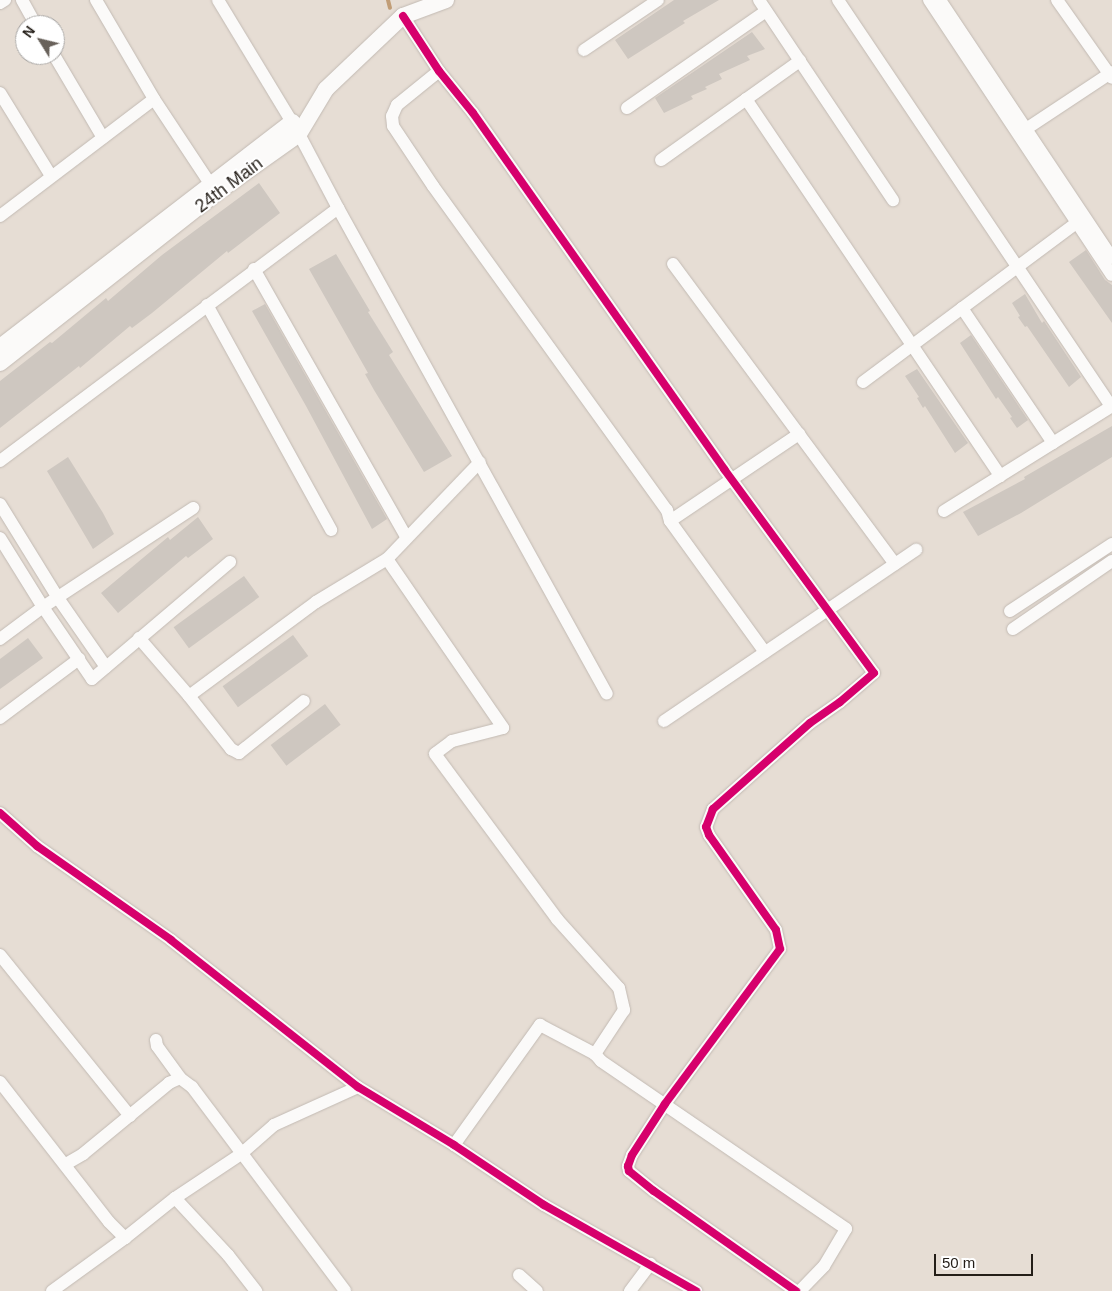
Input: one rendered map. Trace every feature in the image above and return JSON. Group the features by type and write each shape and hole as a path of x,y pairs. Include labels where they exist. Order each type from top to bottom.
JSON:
{"street":[{"path":"0,3 6,0"},
{"path":"22,0 30,15"},
{"path":"2,341 213,188 154,99 96,0"},
{"path":"218,0 296,128 338,208 607,694"},
{"name":"24th Main","path":"0,363 213,188 296,128 326,89 403,16 446,0"},
{"path":"584,50 658,0"},
{"path":"838,0 1111,407 944,511"},
{"path":"929,0 1022,132 1080,219 1112,275"},
{"path":"940,0 1022,132"},
{"path":"1022,132 1111,75 1057,0"},
{"path":"627,108 763,5 893,200"},
{"path":"403,16 439,71 473,113 731,480 874,673 840,702 810,723 713,809 706,827 708,835 776,930 780,949 665,1104 632,1155 628,1166 629,1171 798,1291 824,1266 846,1229 665,1104 601,1061 596,1054 540,1025 454,1145"},
{"path":"661,160 800,61"},
{"path":"60,65 103,138"},
{"path":"439,71 397,105 392,116 393,126 433,186 667,510 670,521 765,652"},
{"path":"0,93 51,176"},
{"path":"0,215 154,99"},
{"path":"746,100 913,344 1000,476"},
{"path":"0,461 338,208"},
{"path":"863,382 1080,219"},
{"path":"1080,219 1112,258"},
{"path":"673,264 895,564"},
{"path":"254,270 406,537"},
{"path":"207,305 331,530"},
{"path":"962,308 1053,443"},
{"path":"670,521 799,434"},
{"path":"189,696 316,602 387,559 406,537 480,462"},
{"path":"0,504 58,598 106,667"},
{"path":"0,639 43,607 193,508"},
{"path":"0,538 43,607 92,679 230,562"},
{"path":"1010,612 1112,544"},
{"path":"664,720 916,550"},
{"path":"387,559 503,728 452,741 434,754 557,919 620,988 624,1010 596,1054"},
{"path":"1013,628 1112,561"},
{"path":"139,638 231,748 239,753 304,701"},
{"path":"0,718 79,659"},
{"path":"0,813 37,846 171,940 358,1087 454,1145 544,1205 696,1291"},
{"path":"0,955 130,1116"},
{"path":"156,1040 157,1046 180,1078 192,1087 240,1154 345,1291"},
{"path":"66,1164 83,1154 169,1083 180,1078"},
{"path":"0,1082 66,1164 109,1222 125,1238"},
{"path":"52,1291 125,1238 175,1198 240,1154 274,1125 358,1087"},
{"path":"175,1198 228,1255 256,1291"},
{"path":"630,1291 650,1264"},
{"path":"518,1275 537,1291"}],"building":[{"path":"674,0 719,0 683,21 685,23 628,59 615,40"},
{"path":"752,32 765,49 747,56 750,60 719,74 722,79 705,87 707,89 691,96 693,99 664,113 655,98"},
{"path":"259,183 280,213 228,253 227,251 152,313 132,328 130,326 80,368 79,366 0,428 0,381 50,342 52,343 106,298 108,301 162,255"},
{"path":"1086,250 1105,280 1112,285 1112,323 1069,262"},
{"path":"336,254 393,352 389,355 452,456 424,472 374,390 365,374 368,373 309,269"},
{"path":"1025,294 1042,323 1044,321 1081,377 1069,387 1027,326 1025,327 1018,317 1020,316 1012,303"},
{"path":"265,304 387,519 372,529 252,311"},
{"path":"971,335 1028,420 1017,428 1010,418 1012,417 998,397 996,399 960,343"},
{"path":"917,369 968,443 955,453 925,406 923,408 917,398 919,397 905,376"},
{"path":"1112,426 1112,457 1021,513 978,536 963,512 1025,479 1024,477"},
{"path":"68,457 114,534 93,549 47,471"},
{"path":"198,517 213,539 188,558 186,556 118,613 101,593 168,537 170,540"},
{"path":"244,576 259,597 189,648 174,627"},
{"path":"293,635 308,656 238,707 223,686"},
{"path":"28,638 43,658 0,689 0,659"},
{"path":"325,704 341,725 286,766 271,745"}],"waterway":[{"path":"388,0 390,8"}],"cycle path":[{"path":"403,16 439,71 473,113 724,469 874,673 840,702 810,723 713,809 706,827 709,835 776,930 780,949 665,1104 632,1155 628,1166 629,1171 654,1191 796,1291"},
{"path":"0,813 37,846 171,940 358,1087 454,1145 544,1205 696,1291"}]}
